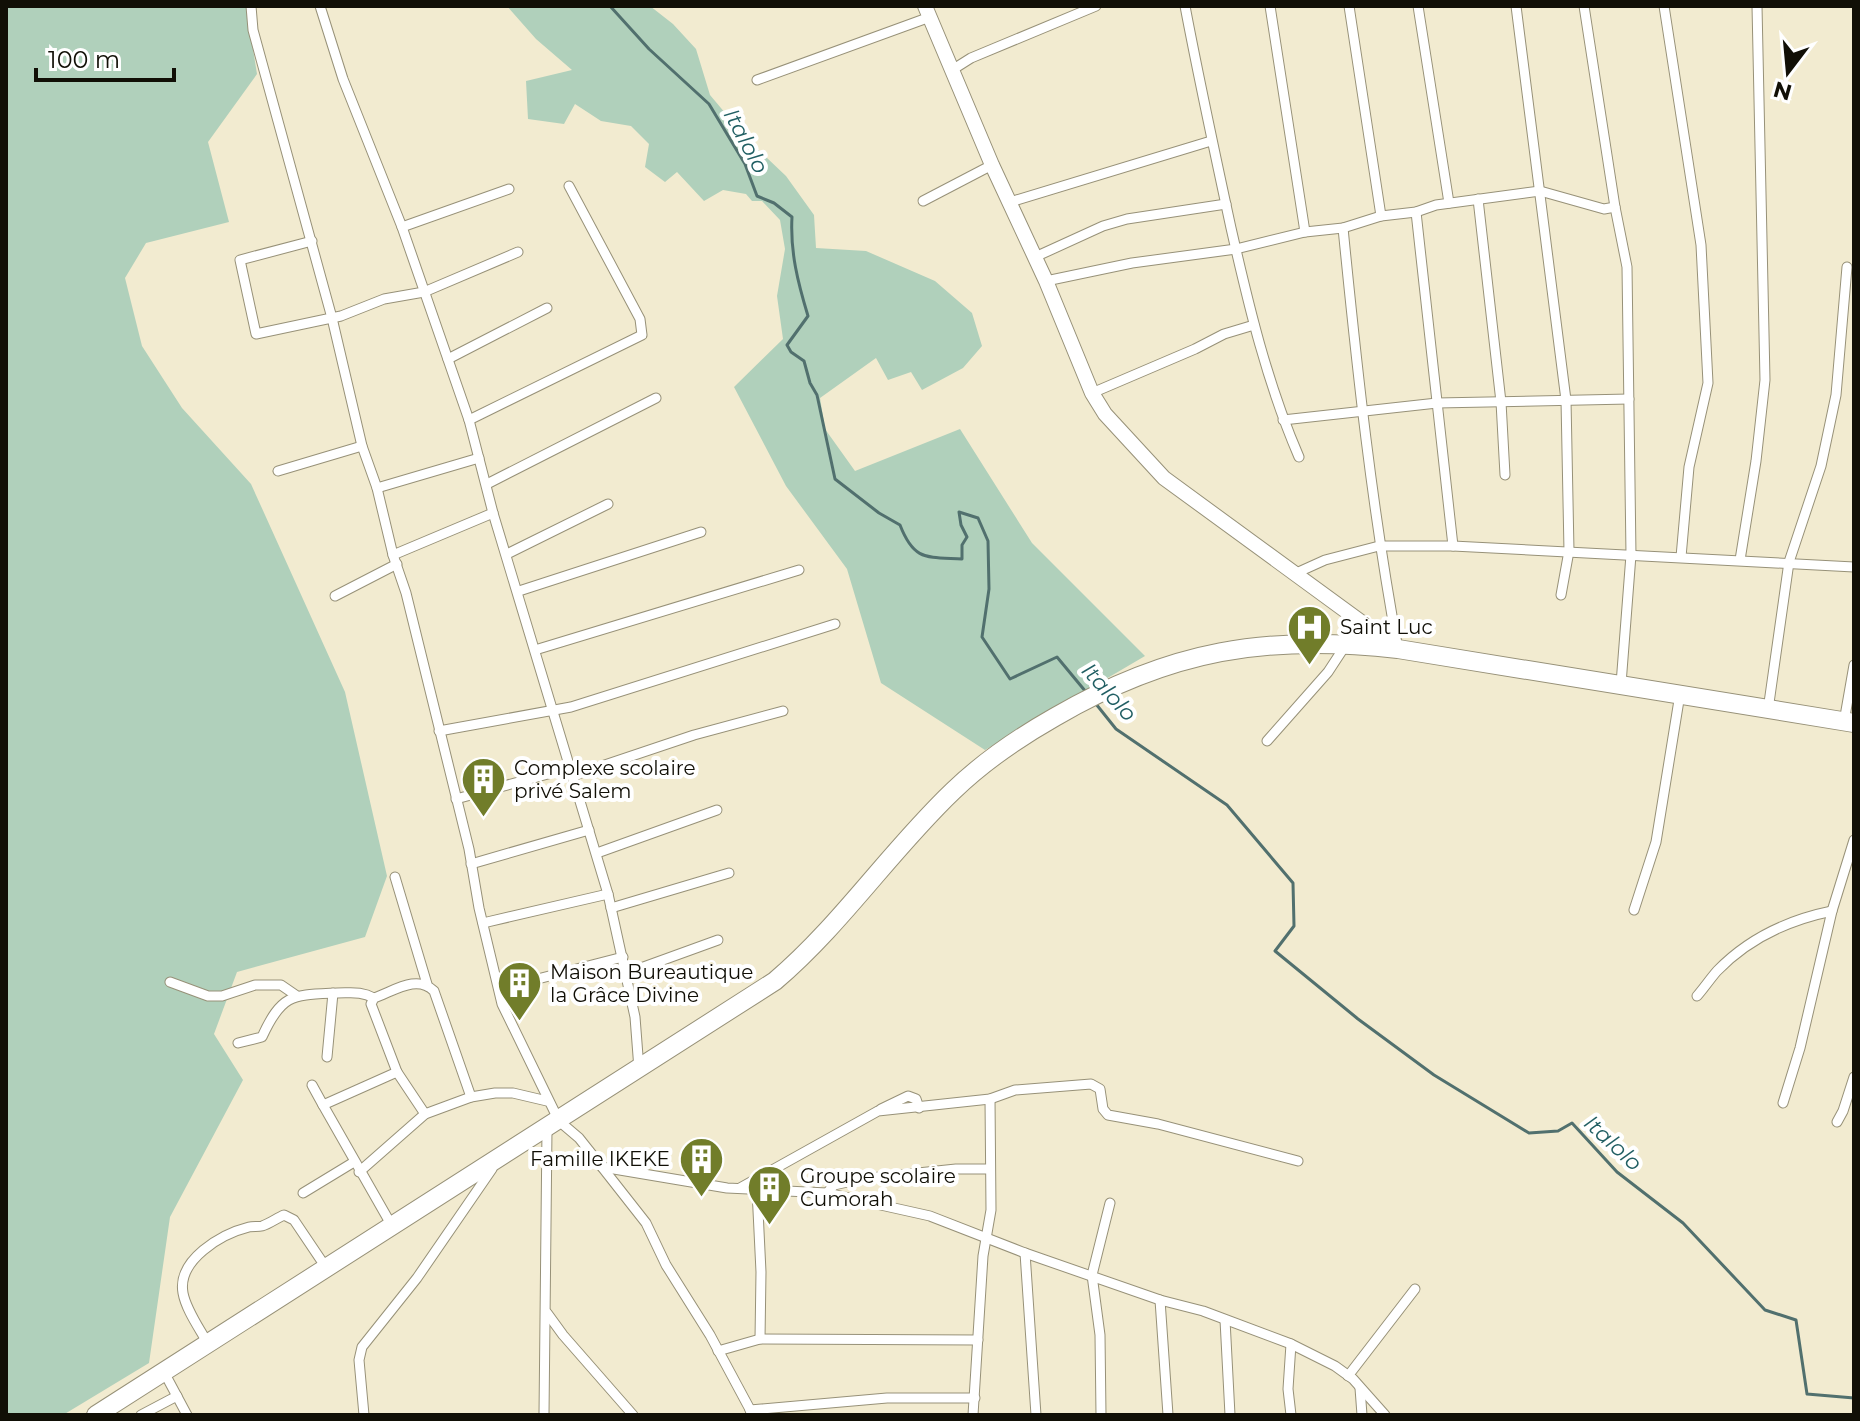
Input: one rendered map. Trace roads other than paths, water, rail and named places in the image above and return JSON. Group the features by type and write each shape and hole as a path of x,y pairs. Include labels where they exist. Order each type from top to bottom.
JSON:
{"highway":[{"path":"96,1415 775,981 820,940 953,791 1007,747 1088,697 1181,660 1268,644 1347,643 1849,722"}],"street":[{"path":"251,6 253,30 312,241 362,446 377,488 439,731 499,989 547,1101 553,1125 544,1415"},
{"path":"320,6 343,79 402,227 469,420 493,513 608,894 635,1017 639,1069"},
{"path":"952,70 971,58 1096,6"},
{"path":"1185,6 1211,141 1254,325 1273,396 1299,457"},
{"path":"1270,6 1305,232"},
{"path":"1349,6 1381,216"},
{"path":"1418,6 1449,203"},
{"path":"1516,6 1566,400 1569,551 1561,595"},
{"path":"1584,6 1627,267 1625,322 1631,555 1621,684"},
{"path":"1664,6 1701,245 1708,383 1689,467 1681,557"},
{"path":"1740,560 1765,380 1757,6"},
{"path":"757,80 927,11 1092,393 1122,436 1164,478 1398,649"},
{"path":"1010,202 1211,141"},
{"path":"923,201 992,165"},
{"path":"469,420 642,335 640,319 569,186"},
{"path":"402,227 509,189"},
{"path":"1046,281 1132,263 1236,249 1305,232 1343,228 1381,216 1478,199 1540,191 1604,209 1615,207"},
{"path":"1478,199 1501,402 1505,475"},
{"path":"1035,257 1103,226 1127,219 1226,204"},
{"path":"1416,212 1453,546"},
{"path":"1343,228 1361,409 1379,546 1398,649"},
{"path":"312,241 240,260 256,334 332,318 384,299 424,292 518,252"},
{"path":"1768,710 1789,562 1821,466 1836,395 1847,267"},
{"path":"448,359 547,308"},
{"path":"1092,393 1224,334 1254,325"},
{"path":"487,484 656,398"},
{"path":"1283,420 1437,403 1629,399"},
{"path":"278,471 362,446"},
{"path":"377,488 479,458"},
{"path":"507,554 608,504"},
{"path":"335,596 395,560 493,513"},
{"path":"519,591 701,532"},
{"path":"1294,574 1325,560 1379,546 1569,551 1854,567"},
{"path":"535,650 799,570"},
{"path":"439,731 553,712 835,624"},
{"path":"1267,741 1328,672 1347,643"},
{"path":"1849,722 1854,665"},
{"path":"1634,910 1656,842 1680,694"},
{"path":"456,799 571,772 783,711"},
{"path":"597,853 717,810"},
{"path":"471,864 589,830"},
{"path":"1783,1103 1800,1048 1832,911 1854,840"},
{"path":"611,908 729,873"},
{"path":"395,877 427,984"},
{"path":"483,923 608,894"},
{"path":"1697,996 1715,973 1740,950 1768,932 1806,916 1832,911"},
{"path":"627,973 718,940"},
{"path":"499,989 623,957"},
{"path":"238,1043 262,1037 273,1013 290,998 306,993 363,992 374,998 418,981 434,991 471,1097"},
{"path":"170,982 208,996 222,996 255,985 281,985 297,996"},
{"path":"327,1057 333,993"},
{"path":"374,998 372,1010 397,1072 425,1114"},
{"path":"323,1105 397,1072"},
{"path":"1837,1122 1854,1077"},
{"path":"312,1085 392,1226"},
{"path":"740,1188 878,1111 990,1099 1015,1090 1096,1085 1108,1115 1158,1124 1298,1161"},
{"path":"303,1193 357,1167 425,1114 471,1097 513,1093 547,1101"},
{"path":"973,1415 986,1239 991,1210 990,1099"},
{"path":"553,1125 579,1138 646,1223 666,1265 751,1412 887,1398 975,1398"},
{"path":"364,1415 359,1360 362,1347 417,1278 498,1160"},
{"path":"602,1167 696,1184 827,1193 930,1216 1025,1253 1291,1344 1348,1376 1385,1415"},
{"path":"827,1193 834,1185 861,1179 956,1169 989,1169"},
{"path":"757,1190 760,1339"},
{"path":"1101,1415 1100,1335 1092,1275 1110,1203"},
{"path":"208,1344 184,1298 182,1283 185,1270 206,1248 226,1236 264,1226 284,1215 294,1220 327,1269"},
{"path":"1025,1253 1036,1415"},
{"path":"1348,1376 1415,1289"},
{"path":"1160,1300 1168,1415"},
{"path":"547,1313 633,1415"},
{"path":"1225,1320 1230,1415"},
{"path":"718,1351 760,1339 978,1340"},
{"path":"1291,1344 1288,1389 1291,1415"},
{"path":"164,1372 187,1415"},
{"path":"1360,1388 1362,1415"},
{"path":"141,1415 177,1396"}],"waterway":[{"name":"Italolo","path":"610,6 649,49 709,104 745,164 757,196 774,203 792,217 792,243 808,316 787,345 804,361 817,395 835,479 900,525 916,551 930,557 962,559 962,545 967,537 959,512 978,518 988,541 989,589 982,637 1010,679 1057,657 1086,692"},
{"name":"Italolo","path":"1096,704 1116,729 1227,805 1293,883 1294,926 1275,951 1358,1019 1434,1075 1529,1133 1558,1131 1572,1123 1617,1172 1683,1223 1765,1310 1796,1320 1807,1394 1854,1398"}],"place":[{"name":"Saint Luc","path":"1309,666"},
{"name":"Complexe scolaire privé Salem","path":"483,819"},
{"name":"Maison Bureautique la Grâce Divine","path":"519,1023"},
{"name":"Famille IKEKE","path":"701,1198"},
{"name":"Groupe scolaire Cumorah","path":"769,1227"}]}
